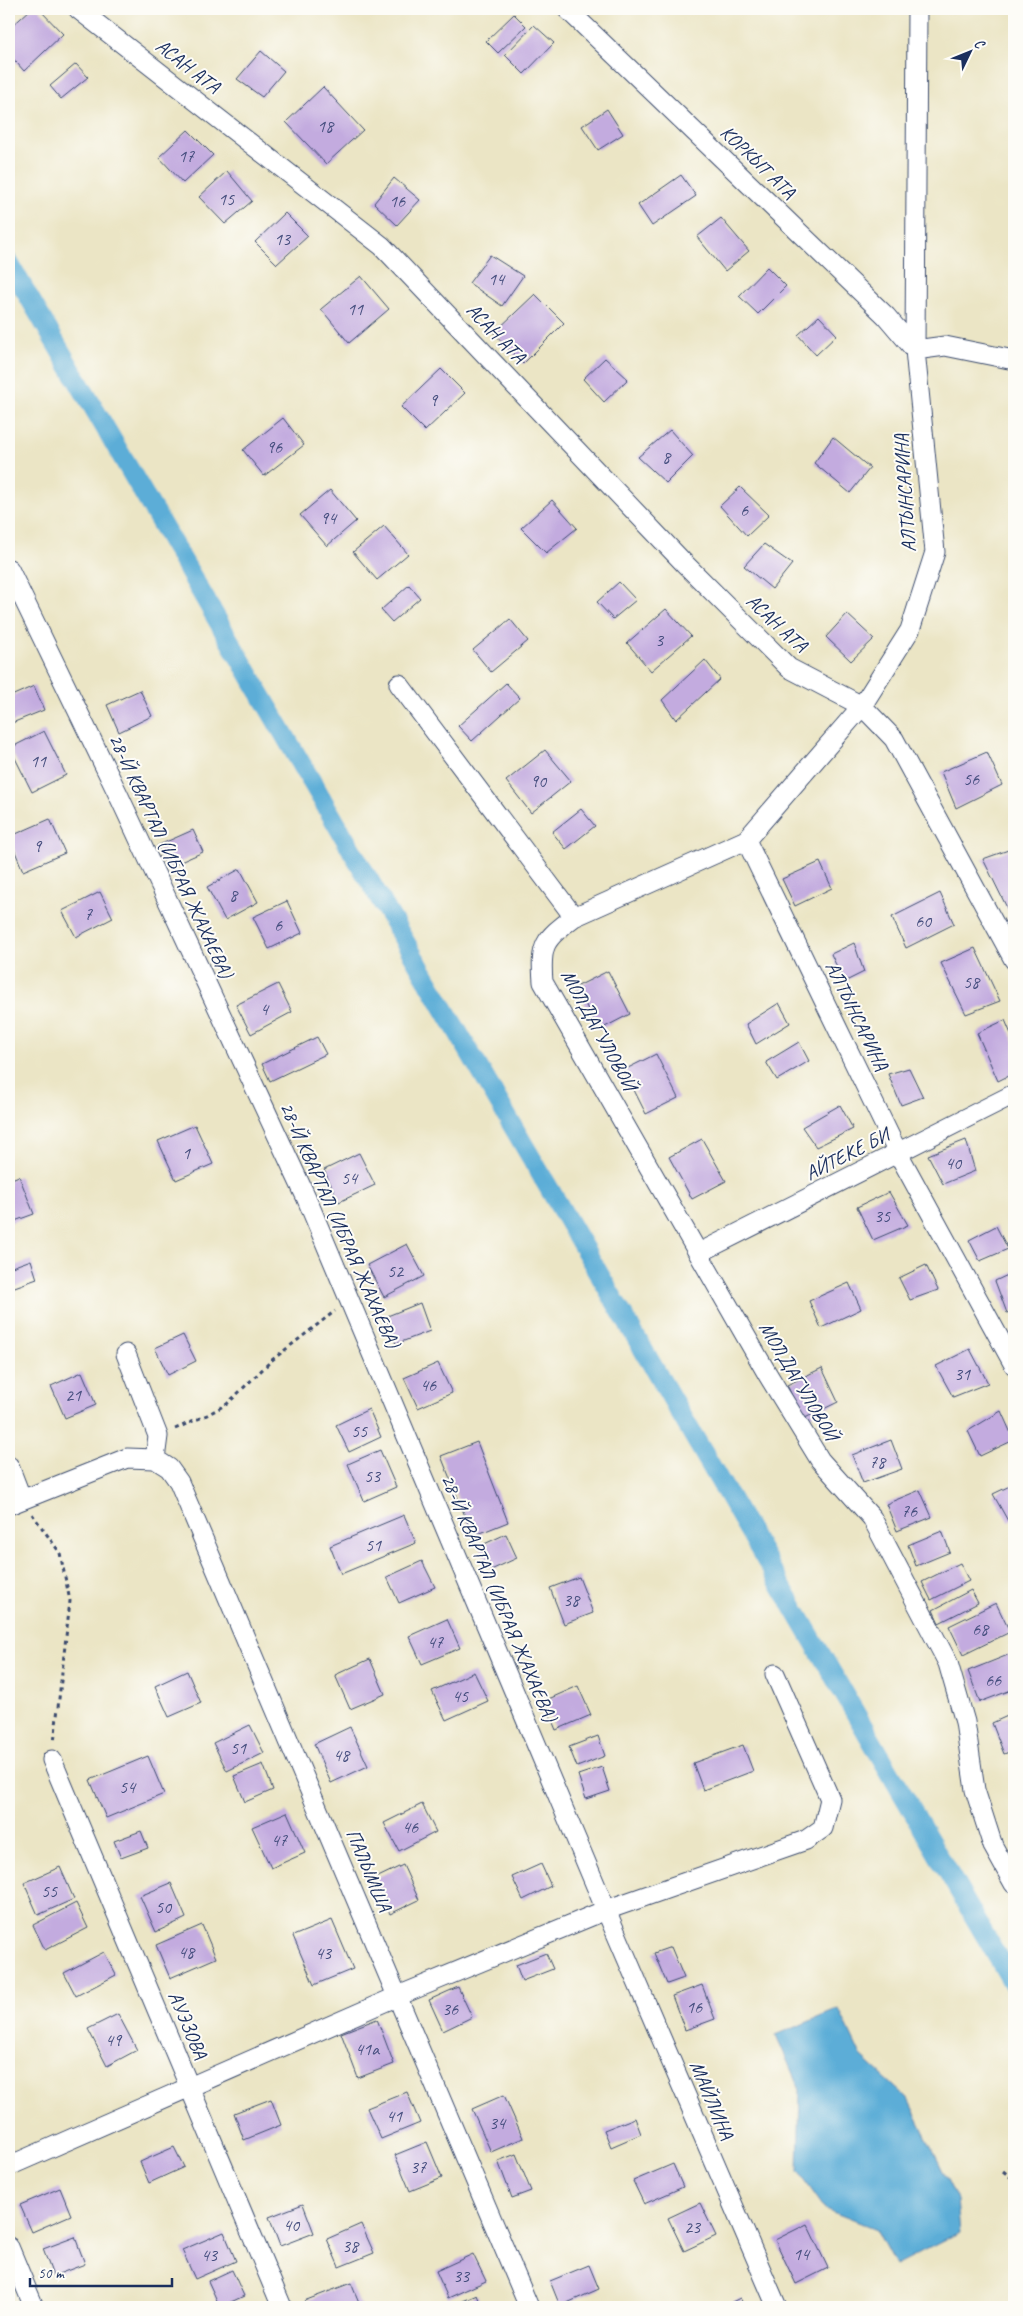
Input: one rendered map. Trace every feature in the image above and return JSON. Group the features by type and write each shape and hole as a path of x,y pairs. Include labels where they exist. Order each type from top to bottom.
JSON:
{"street":[{"name":"АСАН АТА","path":"78,9 382,246 684,563 789,668 862,706"},
{"name":"КОРКЫТ АТА","path":"567,9 886,316 916,350"},
{"name":"АЛТЫНСАРИНА","path":"917,9 916,350 935,552 910,630 862,706 746,840 898,1153 1014,1365"},
{"path":"916,350 945,346 1014,360"},
{"name":"28-Й КВАРТАЛ (ИБРАЯ ЖАХАЕВА)","path":"9,569 118,794 306,1197 606,1910"},
{"path":"399,684 574,916"},
{"path":"862,706 894,739 1014,960"},
{"name":"МОЛДАГУЛОВОЙ","path":"746,840 574,916 552,934 541,955 543,982 768,1375 820,1460 872,1518 948,1663 965,1722 975,1790 993,1846 1014,1884"},
{"name":"АЙТЕКЕ БИ","path":"699,1254 1014,1094"},
{"path":"9,1466 15,1502 127,1458 155,1459 158,1436 126,1354"},
{"name":"ПАЛЫМША","path":"155,1459 169,1468 180,1482 529,2307"},
{"path":"9,2166 398,1996 606,1910 806,1840 823,1828 830,1799 775,1674"},
{"name":"АУЭЗОВА","path":"52,1760 282,2307"},
{"name":"МАЙЛИНА","path":"606,1910 777,2307"},
{"path":"9,2247 34,2307"}],"path":[{"path":"158,1436 207,1415 227,1404 272,1360 349,1300"},
{"path":"15,1502 60,1553 70,1602 52,1760"},
{"path":"1003,2171 1014,2180"}],"water":[{"path":"839,2009 861,2056 908,2099 957,2200 960,2232 895,2265 876,2229 825,2209 798,2171 800,2090 776,2035"}],"building":[{"path":"31,9 39,9 63,34 24,71 9,54 9,29"},
{"path":"514,14 526,26 498,53 486,41"},
{"path":"534,25 554,43 524,74 505,55"},
{"path":"261,51 284,71 262,97 237,79"},
{"path":"76,64 88,77 61,99 50,86"},
{"path":"323,87 363,130 326,164 286,122"},
{"path":"607,109 623,134 598,150 582,126"},
{"path":"188,130 213,155 183,183 159,157"},
{"path":"227,171 252,201 225,224 199,197"},
{"path":"681,175 696,196 652,226 638,205"},
{"path":"394,178 420,200 397,225 374,203"},
{"path":"285,213 308,236 277,264 255,242"},
{"path":"721,218 749,251 725,271 697,237"},
{"path":"490,255 523,276 502,306 469,283"},
{"path":"767,267 786,286 758,314 739,296"},
{"path":"361,276 389,309 349,343 321,309"},
{"path":"535,294 564,323 523,364 494,333"},
{"path":"819,316 837,335 816,355 798,335"},
{"path":"605,358 628,379 604,402 583,379"},
{"path":"441,369 465,393 425,431 401,407"},
{"path":"283,418 304,445 264,476 243,450"},
{"path":"670,430 693,456 666,483 638,457"},
{"path":"833,437 870,468 850,493 814,463"},
{"path":"740,487 769,515 747,536 720,506"},
{"path":"330,490 356,521 327,546 300,515"},
{"path":"552,500 577,528 546,553 521,528"},
{"path":"384,526 408,554 377,580 353,552"},
{"path":"764,544 792,564 772,589 744,566"},
{"path":"619,582 636,600 613,619 597,602"},
{"path":"409,585 420,598 392,622 381,610"},
{"path":"666,609 691,636 651,671 627,643"},
{"path":"847,614 874,639 851,661 826,637"},
{"path":"510,619 528,641 491,672 473,650"},
{"path":"705,660 720,679 676,720 662,700"},
{"path":"506,683 520,698 472,741 458,726"},
{"path":"34,686 44,710 12,723 9,716 9,697"},
{"path":"140,690 152,716 119,732 107,705"},
{"path":"44,731 66,775 32,792 10,748"},
{"path":"545,750 571,781 531,813 506,781"},
{"path":"987,752 1002,785 956,808 941,772"},
{"path":"581,809 595,826 566,849 552,832"},
{"path":"50,819 65,853 23,871 9,837"},
{"path":"193,830 203,852 167,868 157,846"},
{"path":"1014,848 1014,922 983,859"},
{"path":"820,862 832,888 795,906 782,879"},
{"path":"240,869 258,902 225,920 207,887"},
{"path":"100,892 113,918 76,937 62,911"},
{"path":"940,893 954,924 906,948 892,917"},
{"path":"287,901 302,933 269,949 253,917"},
{"path":"854,943 864,972 844,982 831,954"},
{"path":"975,948 1000,1001 966,1014 941,963"},
{"path":"608,971 630,1014 599,1030 576,987"},
{"path":"278,984 292,1012 251,1034 236,1005"},
{"path":"779,1003 790,1023 756,1044 746,1024"},
{"path":"1005,1020 1014,1041 1014,1073 998,1081 977,1033"},
{"path":"317,1037 326,1054 270,1081 262,1064"},
{"path":"799,1042 809,1061 777,1080 766,1062"},
{"path":"656,1054 678,1098 646,1114 624,1070"},
{"path":"909,1068 923,1097 901,1105 888,1074"},
{"path":"840,1105 853,1129 816,1147 802,1127"},
{"path":"195,1125 213,1164 176,1180 158,1141"},
{"path":"702,1139 726,1181 692,1199 669,1157"},
{"path":"966,1140 975,1171 943,1184 928,1155"},
{"path":"359,1153 375,1185 339,1202 324,1170"},
{"path":"19,1176 34,1214 9,1223 9,1180"},
{"path":"889,1192 908,1225 873,1240 857,1207"},
{"path":"996,1226 1008,1249 980,1261 969,1240"},
{"path":"407,1244 424,1276 384,1297 367,1265"},
{"path":"31,1260 37,1279 9,1289 9,1268"},
{"path":"926,1265 938,1290 910,1300 899,1278"},
{"path":"1014,1272 1014,1310 1007,1313 995,1281"},
{"path":"849,1283 861,1309 821,1328 809,1301"},
{"path":"420,1303 430,1331 396,1344 385,1317"},
{"path":"183,1335 196,1361 168,1375 155,1348"},
{"path":"970,1349 988,1383 953,1397 936,1366"},
{"path":"438,1363 452,1393 418,1408 404,1378"},
{"path":"822,1368 838,1402 803,1419 787,1385"},
{"path":"82,1372 96,1405 65,1418 51,1386"},
{"path":"369,1409 381,1437 349,1452 336,1425"},
{"path":"1001,1411 1014,1440 980,1456 968,1431"},
{"path":"891,1440 902,1469 863,1483 852,1455"},
{"path":"477,1442 508,1522 473,1536 441,1456"},
{"path":"380,1450 396,1487 364,1501 348,1464"},
{"path":"1014,1484 1014,1518 1008,1521 993,1494"},
{"path":"920,1490 932,1517 897,1531 886,1504"},
{"path":"404,1515 416,1543 341,1574 330,1546"},
{"path":"942,1531 950,1552 916,1566 908,1545"},
{"path":"506,1534 517,1558 491,1570 480,1546"},
{"path":"422,1561 435,1587 399,1603 387,1577"},
{"path":"960,1563 969,1581 931,1600 922,1582"},
{"path":"579,1577 593,1613 564,1624 550,1588"},
{"path":"971,1590 978,1603 939,1623 933,1610"},
{"path":"996,1603 1010,1632 963,1655 949,1626"},
{"path":"447,1619 460,1648 422,1664 409,1636"},
{"path":"1013,1653 1014,1689 980,1702 968,1671"},
{"path":"370,1659 385,1694 350,1709 335,1675"},
{"path":"187,1671 201,1703 169,1717 155,1686"},
{"path":"474,1672 488,1701 446,1720 432,1691"},
{"path":"578,1686 591,1715 556,1730 544,1701"},
{"path":"1014,1713 1014,1750 1004,1754 992,1723"},
{"path":"250,1725 264,1753 227,1771 213,1743"},
{"path":"350,1727 368,1766 331,1783 314,1744"},
{"path":"598,1736 605,1756 577,1767 569,1747"},
{"path":"743,1745 753,1771 703,1790 693,1763"},
{"path":"148,1756 164,1794 106,1818 90,1780"},
{"path":"263,1764 273,1790 245,1802 234,1776"},
{"path":"602,1767 610,1791 586,1799 578,1775"},
{"path":"422,1804 436,1832 399,1851 384,1823"},
{"path":"287,1812 305,1853 271,1868 252,1827"},
{"path":"141,1831 148,1848 121,1858 114,1841"},
{"path":"541,1864 551,1886 523,1900 512,1877"},
{"path":"403,1865 419,1900 390,1914 374,1879"},
{"path":"60,1867 74,1899 38,1915 24,1883"},
{"path":"171,1883 186,1918 156,1932 140,1896"},
{"path":"76,1903 88,1928 45,1950 33,1925"},
{"path":"332,1920 353,1969 314,1985 293,1936"},
{"path":"202,1925 216,1958 170,1978 156,1945"},
{"path":"671,1947 684,1978 667,1984 654,1953"},
{"path":"104,1952 116,1975 76,1996 64,1973"},
{"path":"546,1953 553,1969 522,1981 516,1965"},
{"path":"702,1985 715,2019 685,2030 672,1996"},
{"path":"458,1987 472,2017 443,2031 429,2000"},
{"path":"118,2014 137,2050 107,2066 88,2029"},
{"path":"377,2019 394,2064 358,2078 341,2033"},
{"path":"407,2092 420,2123 381,2139 367,2108"},
{"path":"504,2095 523,2138 491,2152 472,2109"},
{"path":"271,2099 281,2125 244,2140 234,2113"},
{"path":"635,2118 641,2134 611,2147 604,2130"},
{"path":"427,2142 442,2178 410,2191 395,2155"},
{"path":"174,2147 184,2167 149,2183 140,2162"},
{"path":"516,2154 531,2191 512,2198 498,2161"},
{"path":"673,2164 683,2187 644,2204 633,2181"},
{"path":"60,2188 71,2215 32,2232 20,2205"},
{"path":"700,2203 716,2236 684,2251 668,2218"},
{"path":"303,2204 314,2233 280,2246 269,2217"},
{"path":"361,2224 374,2253 339,2267 327,2239"},
{"path":"807,2224 828,2268 796,2284 775,2240"},
{"path":"224,2232 236,2261 195,2279 182,2250"},
{"path":"75,2237 85,2264 53,2276 43,2249"},
{"path":"473,2254 486,2281 448,2298 436,2271"},
{"path":"589,2265 599,2289 560,2306 550,2281"},
{"path":"232,2270 244,2296 220,2307 208,2281"},
{"path":"351,2283 361,2307 306,2307 304,2301"},
{"path":"477,2295 482,2307 449,2307"},
{"path":"740,2298 745,2307 722,2307"}],"waterway":[{"path":"9,263 1014,1985"}]}
